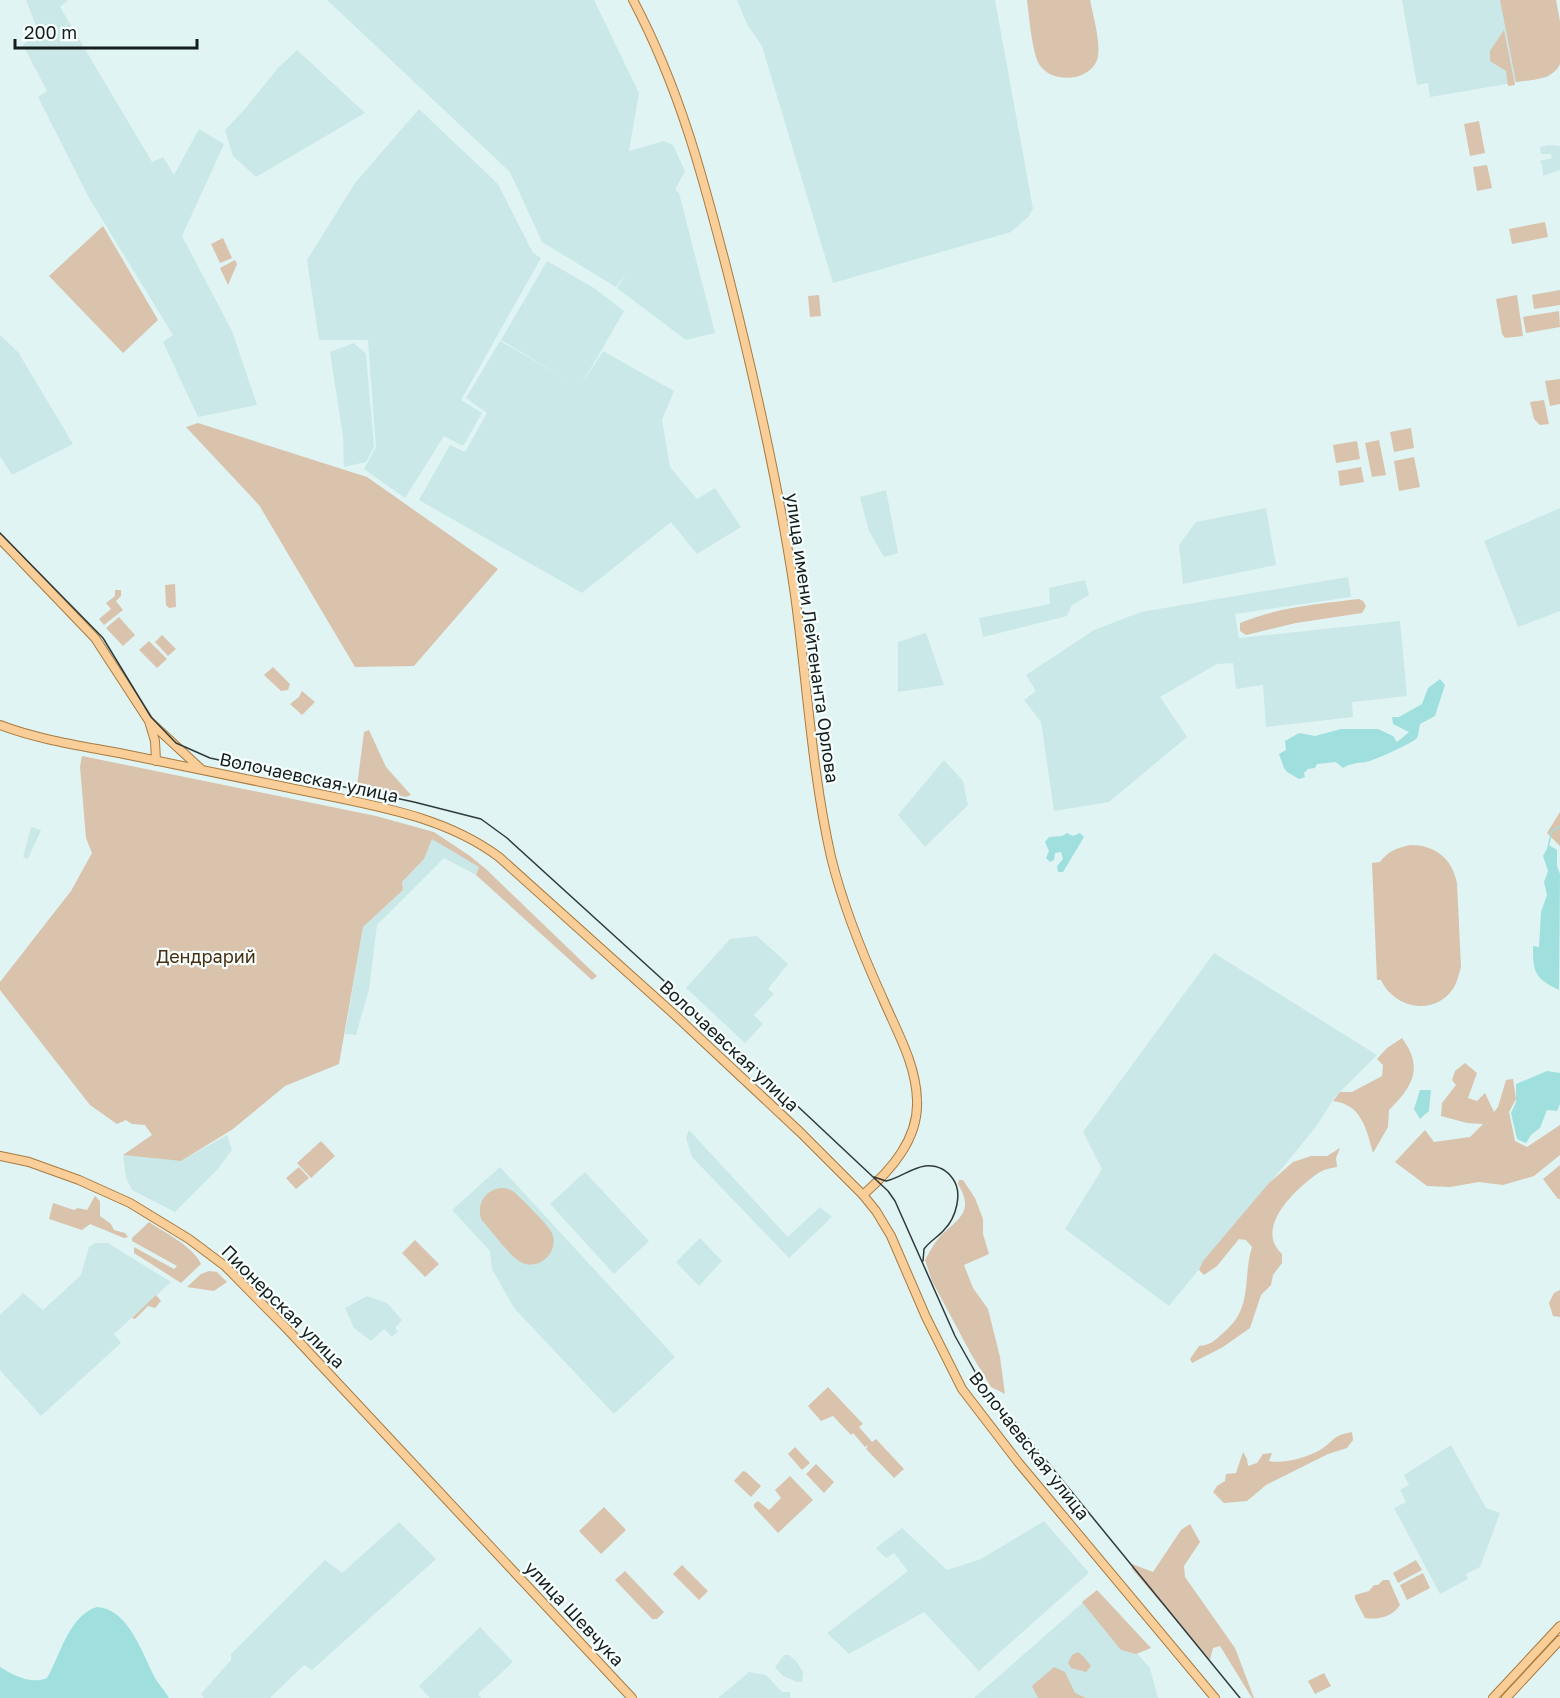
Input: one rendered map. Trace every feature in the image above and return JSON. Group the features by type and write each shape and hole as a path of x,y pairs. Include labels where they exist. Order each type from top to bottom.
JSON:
{"main road":[{"name":"улица имени Лейтенанта Орлова","path":"633,0 664,62 688,127 749,358 785,536 817,788 838,885 865,959 915,1077 917,1111 909,1139 891,1166 863,1195"},
{"path":"0,539 95,638 149,721 201,769"},
{"path":"149,721 155,741 156,761"},
{"name":"Волочаевская улица","path":"0,724 25,733 201,769 446,825 482,844 499,857 676,1016 800,1132 863,1195 891,1236 962,1389 1018,1462 1215,1698"},
{"name":"Пионерская улица","path":"0,1156 29,1162 107,1192 159,1220 220,1262 289,1331 495,1551"},
{"name":"улица Шевчука","path":"495,1551 632,1698"},
{"path":"1493,1698 1560,1626"},
{"path":"1506,1698 1560,1640"}],"shaded area":[{"path":"26,0 68,0 60,7 152,162 163,157 174,175 199,129 224,144 182,236 232,331 257,405 198,417 163,342 173,335 89,198 38,97 47,91 23,45 38,31"},
{"path":"327,0 594,0 639,93 629,151 664,141 673,145 685,171 675,190 679,193 715,333 686,340 617,288 627,271 616,287 542,242 510,172"},
{"path":"737,0 995,0 1033,209 1028,217 1011,232 833,283 762,46 747,24"},
{"path":"1402,0 1556,0 1560,21 1558,68 1548,77 1430,97 1428,83 1417,85"},
{"path":"297,50 365,113 256,177 233,156 225,130 278,68"},
{"path":"419,109 498,184 533,253 541,258 461,400 482,413 463,446 444,436 405,498 364,469 376,447 368,340 319,340 307,260 355,183"},
{"path":"1560,146 1560,170 1543,176 1540,161 1552,158 1551,154 1541,154 1540,147"},
{"path":"547,261 594,288 624,311 580,387 603,351 674,391 662,420 670,467 697,499 715,488 741,527 697,554 671,522 582,593 419,500 450,445 465,452 487,413 466,398 500,341 568,380 501,340"},
{"path":"0,335 18,352 73,444 12,475 0,456"},
{"path":"354,343 366,354 374,447 366,462 344,467 343,437 330,352"},
{"path":"886,490 898,553 884,557 869,531 860,497"},
{"path":"1266,508 1276,565 1183,584 1179,545 1196,522"},
{"path":"1560,508 1560,611 1518,627 1484,541"},
{"path":"1348,577 1351,597 1235,614 1239,638 1400,621 1407,696 1352,702 1353,717 1266,727 1263,685 1236,689 1233,663 1217,664 1160,697 1187,737 1109,802 1054,811 1041,722 1024,700 1036,691 1026,675 1094,630 1141,612"},
{"path":"1085,580 1089,595 1072,605 1067,616 983,637 979,618 1050,604 1049,588"},
{"path":"926,633 944,685 898,692 898,642"},
{"path":"944,760 963,781 968,805 925,847 898,815"},
{"path":"31,827 41,830 28,859 23,857"},
{"path":"432,838 480,867 476,875 444,858 377,925 369,989 356,1035 345,1034 363,927 403,890 402,882 424,859"},
{"path":"757,936 788,964 768,989 774,994 754,1015 763,1024 745,1043 686,988 730,939"},
{"path":"1214,953 1377,1055 1335,1097 1315,1128 1169,1306 1065,1229 1102,1169 1083,1132"},
{"path":"689,1130 788,1237 820,1207 832,1217 789,1258 692,1157 686,1138"},
{"path":"227,1135 232,1150 217,1170 175,1212 132,1190 126,1178 123,1155 181,1161"},
{"path":"500,1167 675,1357 614,1414 514,1308 492,1269 490,1251 452,1210"},
{"path":"585,1172 649,1241 614,1274 550,1204"},
{"path":"700,1238 722,1261 699,1286 676,1262"},
{"path":"95,1243 108,1243 171,1282 114,1334 121,1343 41,1416 0,1370 0,1315 23,1293 43,1310 81,1275 89,1247"},
{"path":"367,1296 387,1303 402,1320 395,1328 398,1331 392,1337 384,1329 371,1341 354,1328 345,1308"},
{"path":"1451,1445 1486,1508 1500,1513 1480,1567 1466,1574 1468,1579 1440,1594 1394,1508 1406,1502 1400,1490 1409,1485 1404,1475"},
{"path":"1044,1521 1089,1573 979,1671 924,1612 849,1654 827,1633 908,1571 894,1553 886,1558 876,1548 902,1528 947,1570 981,1559"},
{"path":"399,1522 436,1559 312,1670 304,1665 270,1698 204,1698 201,1694 231,1660 231,1654 325,1560 342,1573"},
{"path":"1088,1598 1150,1668 1158,1698 974,1698"},
{"path":"480,1627 513,1662 478,1694 481,1698 430,1698 419,1686"},
{"path":"784,1655 789,1655 797,1662 803,1672 802,1682 783,1676 775,1667"},
{"path":"749,1672 766,1675 782,1692 790,1692 790,1698 718,1698"}],"green space":[{"path":"1027,0 1090,0 1098,47 1097,60 1093,67 1086,73 1070,78 1052,75 1039,64 1034,51"},
{"path":"1500,0 1556,0 1560,22 1560,64 1552,73 1541,78 1516,82"},
{"path":"1504,30 1515,85 1508,86 1506,71 1490,61 1490,51"},
{"path":"1479,121 1485,153 1470,156 1464,124"},
{"path":"1487,165 1492,188 1477,191 1473,167"},
{"path":"1545,222 1548,237 1512,244 1509,229"},
{"path":"103,226 158,320 123,353 49,276"},
{"path":"223,238 232,258 220,263 211,244"},
{"path":"235,260 237,264 228,285 220,268"},
{"path":"1560,290 1560,305 1534,309 1532,295"},
{"path":"819,295 821,316 810,317 808,296"},
{"path":"1517,295 1523,336 1505,338 1502,334 1496,299"},
{"path":"1559,311 1560,327 1526,333 1523,317"},
{"path":"1560,379 1560,404 1550,406 1545,381"},
{"path":"1544,400 1549,424 1540,425 1534,419 1530,402"},
{"path":"198,423 367,477 498,569 414,666 355,667 259,505 186,427"},
{"path":"1411,428 1414,448 1394,452 1390,432"},
{"path":"1379,440 1386,475 1372,477 1365,443"},
{"path":"1357,441 1360,459 1336,463 1333,445"},
{"path":"1414,457 1420,487 1399,491 1394,461"},
{"path":"1361,467 1364,482 1340,486 1338,471"},
{"path":"175,584 176,607 169,608 166,605 165,585"},
{"path":"115,590 121,590 121,596 116,601 123,610 104,625 99,619 111,609 106,603 115,596"},
{"path":"1359,599 1366,606 1362,613 1296,623 1246,635 1240,631 1240,623 1269,613"},
{"path":"119,617 135,635 123,646 106,628"},
{"path":"162,635 176,649 168,656 155,642"},
{"path":"149,641 167,659 157,668 139,650"},
{"path":"273,667 290,684 288,690 281,691 264,675"},
{"path":"302,691 315,702 302,715 290,704 299,697"},
{"path":"369,730 386,767 411,795 406,797 357,786 364,732"},
{"name":"Дендрарий","path":"82,756 376,816 434,832 487,870 597,976 592,980 476,875 479,867 432,839 424,859 402,882 403,890 363,927 339,1064 285,1086 233,1129 181,1161 123,1155 152,1135 145,1125 132,1124 126,1120 117,1124 90,1105 0,990 0,982 71,891 92,853 86,838 80,767"},
{"path":"1560,812 1560,846 1547,833"},
{"path":"1410,845 1435,850 1447,860 1457,883 1461,967 1453,989 1445,998 1425,1006 1404,1003 1387,990 1381,980 1377,980 1372,863 1380,862 1393,850"},
{"path":"1402,1038 1413,1059 1413,1076 1404,1093 1389,1110 1388,1127 1373,1153 1365,1127 1357,1113 1343,1103 1333,1101 1340,1092 1352,1092 1382,1076 1383,1065 1377,1059 1387,1048"},
{"path":"1465,1063 1477,1073 1468,1098 1477,1101 1485,1093 1494,1112 1498,1107 1506,1080 1513,1079 1516,1099 1509,1112 1515,1141 1527,1147 1560,1125 1560,1155 1534,1176 1503,1185 1479,1182 1450,1187 1427,1186 1395,1162 1425,1130 1434,1142 1470,1137 1483,1124 1467,1123 1441,1116 1442,1103 1456,1085 1452,1080 1455,1071"},
{"path":"321,1141 335,1156 311,1178 297,1163"},
{"path":"1340,1148 1336,1158 1337,1167 1320,1172 1300,1187 1275,1221 1272,1232 1274,1244 1282,1254 1282,1263 1273,1275 1271,1285 1261,1295 1250,1328 1223,1347 1192,1363 1190,1359 1199,1346 1209,1344 1217,1338 1239,1314 1245,1293 1252,1247 1246,1240 1239,1239 1217,1266 1204,1275 1199,1270 1203,1261 1269,1183 1293,1162 1311,1156 1327,1156"},
{"path":"1560,1165 1560,1199 1558,1199 1543,1179"},
{"path":"299,1167 309,1178 296,1189 286,1178"},
{"path":"959,1180 963,1180 975,1198 983,1219 983,1234 989,1254 964,1265 973,1288 988,1309 1000,1357 1005,1394 991,1387 971,1354 932,1281 925,1260 936,1241 962,1215 965,1202 958,1184"},
{"path":"501,1188 514,1192 550,1229 554,1240 553,1248 550,1254 539,1263 526,1264 519,1261 481,1219 480,1208 483,1199 490,1192"},
{"path":"95,1196 100,1201 100,1216 111,1224 114,1230 125,1233 128,1237 124,1238 90,1224 82,1230 49,1219 53,1203 74,1210 78,1208 87,1210"},
{"path":"149,1222 185,1246 201,1264 181,1283 134,1253 134,1247 174,1269 177,1266 132,1241 132,1238"},
{"path":"415,1240 439,1264 425,1277 402,1253"},
{"path":"209,1271 217,1272 227,1282 214,1291 187,1287 201,1274"},
{"path":"1560,1290 1560,1317 1553,1316 1549,1303 1554,1293"},
{"path":"156,1295 161,1301 155,1308 148,1306 135,1319 132,1318"},
{"path":"828,1387 863,1424 859,1427 872,1442 876,1439 904,1469 894,1478 866,1449 868,1445 865,1447 833,1416 821,1421 808,1406"},
{"path":"1352,1432 1353,1440 1347,1448 1328,1454 1266,1485 1247,1501 1224,1503 1213,1492 1225,1481 1226,1474 1236,1473 1243,1452 1248,1466 1257,1463 1263,1454 1272,1453 1269,1461 1288,1461 1314,1453 1337,1437"},
{"path":"795,1447 810,1463 802,1470 788,1454"},
{"path":"816,1464 834,1482 824,1493 806,1474"},
{"path":"743,1471 761,1486 751,1497 734,1481"},
{"path":"790,1476 813,1500 778,1533 754,1507 754,1504 758,1501 769,1510 781,1498 775,1490"},
{"path":"604,1507 626,1530 601,1554 579,1531"},
{"path":"1190,1524 1200,1542 1184,1566 1185,1577 1235,1648 1254,1698 1220,1646 1213,1648 1210,1660 1132,1569 1132,1564 1153,1572 1181,1530"},
{"path":"1416,1560 1422,1570 1398,1583 1393,1573"},
{"path":"682,1565 708,1591 699,1600 673,1574"},
{"path":"625,1571 664,1612 657,1619 652,1619 615,1580"},
{"path":"1423,1573 1430,1588 1407,1600 1400,1585"},
{"path":"1383,1580 1389,1580 1400,1605 1385,1617 1365,1618 1355,1595 1369,1591"},
{"path":"1097,1590 1151,1648 1136,1654 1121,1650 1082,1602"},
{"path":"1078,1652 1091,1666 1086,1672 1071,1668 1068,1663 1072,1655"},
{"path":"1054,1667 1065,1672 1075,1693 1086,1698 1038,1698 1032,1686"},
{"path":"1324,1673 1331,1686 1315,1694 1308,1681"}],"water":[{"path":"1440,679 1445,685 1435,716 1420,724 1417,738 1408,744 1370,761 1343,768 1336,762 1317,764 1315,768 1308,769 1304,773 1305,777 1299,779 1284,768 1279,754 1286,750 1285,741 1299,733 1315,736 1341,729 1378,729 1393,736 1397,742 1409,732 1393,724 1392,717 1399,717 1422,704 1428,688"},
{"path":"1067,833 1073,836 1080,833 1084,837 1063,872 1058,872 1057,866 1063,859 1061,852 1055,853 1054,860 1050,862 1046,858 1049,851 1045,842 1049,837 1062,836"},
{"path":"1549,845 1557,850 1557,866 1560,874 1559,990 1540,978 1534,962 1533,946 1539,947 1541,912 1547,895 1544,882 1548,871 1543,856"},
{"path":"1547,1071 1560,1073 1560,1104 1557,1111 1547,1110 1540,1128 1531,1135 1526,1143 1517,1139 1511,1113 1516,1102 1516,1084"},
{"path":"1420,1090 1431,1090 1429,1111 1420,1119 1414,1109"},
{"path":"97,1607 108,1609 126,1624 140,1646 155,1678 169,1698 0,1698 0,1667 29,1680 47,1678 72,1627 87,1611"}],"waterway":[{"path":"1548,847 1552,831 1560,827"}],"tram line":[{"path":"0,533 103,638 151,717 176,743 210,758 414,802 481,819 507,838 674,990 888,1191 895,1201 955,1336 978,1377 1240,1698"},
{"path":"874,1177 886,1181 929,1166 944,1170 953,1179 958,1191 955,1212 948,1225 924,1249 923,1261"}]}
